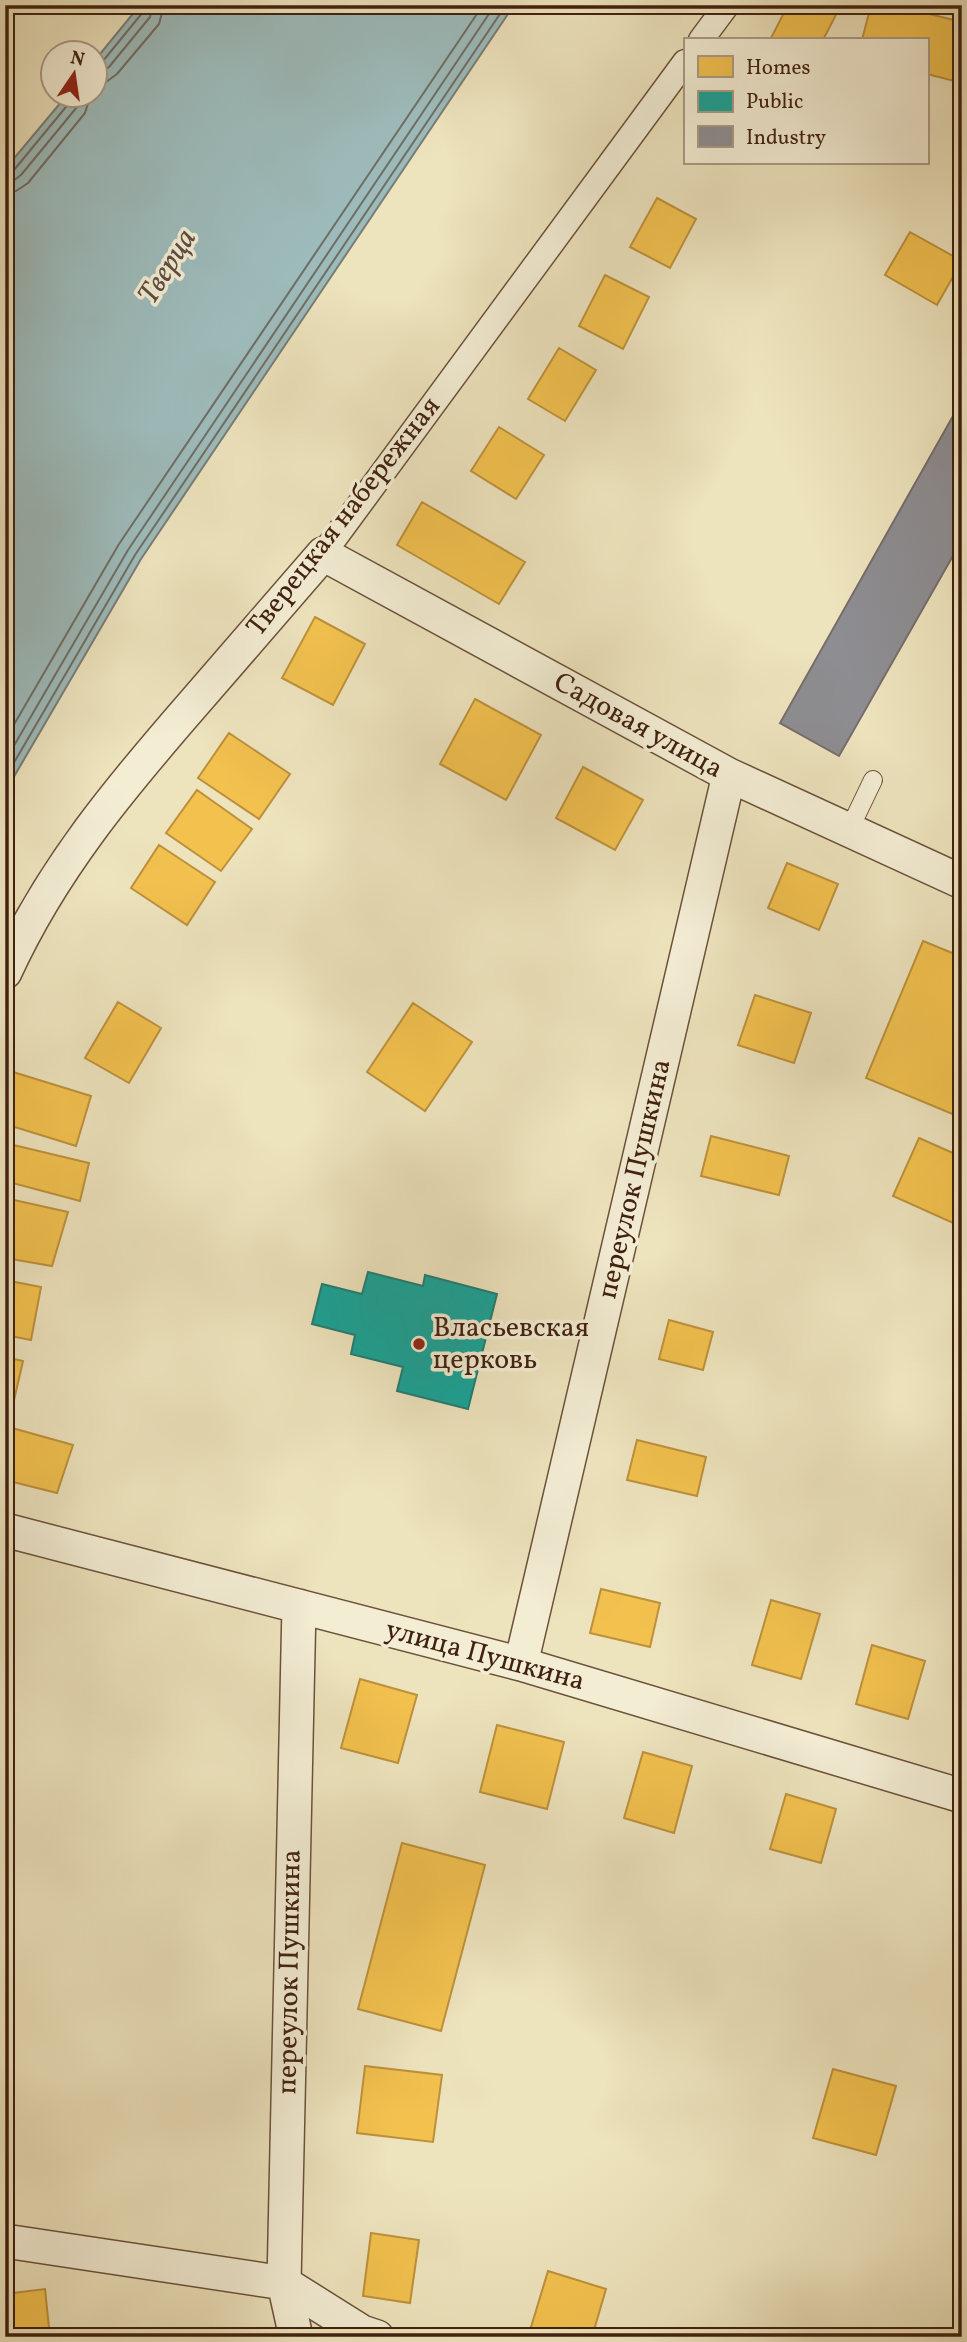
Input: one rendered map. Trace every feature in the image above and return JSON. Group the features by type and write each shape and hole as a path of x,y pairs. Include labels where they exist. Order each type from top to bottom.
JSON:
{"street":[{"path":"702,38 727,5"},
{"name":"Тверецкая набережная","path":"5,972 18,943 65,862 135,771 323,554 684,63"},
{"name":"Садовая улица","path":"323,554 729,775 962,882"},
{"name":"переулок Пушкина","path":"521,1664 729,775"},
{"name":"улица Пушкина","path":"5,1530 521,1664 962,1796"},
{"name":"переулок Пушкина","path":"296,2337 284,2283 299,1606"},
{"path":"5,2241 284,2283 362,2332 377,2337"}],"lane":[{"path":"849,830 873,780"}],"water":[{"name":"Тверца","path":"140,5 514,5 141,559 5,792 5,169 56,108 108,108 108,44"}],"building: Homes":[{"path":"788,5 841,5 824,38 771,38"},
{"path":"871,5 893,5 962,22 962,83 928,74 928,38 863,38"},
{"path":"657,198 696,219 670,268 630,247"},
{"path":"910,232 962,261 937,305 885,275"},
{"path":"605,275 649,297 623,349 579,326"},
{"path":"559,348 596,370 565,421 528,399"},
{"path":"499,427 544,455 516,499 471,471"},
{"path":"422,502 525,562 499,604 397,545"},
{"path":"315,617 365,644 333,705 282,678"},
{"path":"475,699 541,735 506,800 440,764"},
{"path":"229,733 290,774 259,819 198,778"},
{"path":"583,767 643,800 615,850 556,818"},
{"path":"197,790 252,829 221,871 166,833"},
{"path":"159,845 215,882 187,925 131,888"},
{"path":"787,863 838,884 819,930 768,908"},
{"path":"923,941 962,957 962,1118 866,1078"},
{"path":"755,995 811,1013 794,1063 738,1045"},
{"path":"118,1002 161,1028 129,1083 85,1058"},
{"path":"413,1003 472,1042 425,1111 367,1072"},
{"path":"13,1072 91,1096 76,1146 5,1124 5,1098"},
{"path":"711,1136 789,1156 779,1195 701,1176"},
{"path":"919,1138 962,1157 962,1227 893,1196"},
{"path":"5,1143 89,1163 80,1201 5,1181"},
{"path":"5,1198 68,1212 52,1266 5,1258"},
{"path":"5,1280 41,1287 31,1340 5,1335"},
{"path":"669,1320 713,1332 703,1370 659,1359"},
{"path":"5,1357 23,1361 12,1409 5,1407"},
{"path":"5,1426 73,1445 57,1493 5,1480"},
{"path":"637,1440 706,1457 697,1496 627,1480"},
{"path":"601,1589 660,1603 650,1647 590,1633"},
{"path":"771,1600 820,1614 801,1679 752,1665"},
{"path":"872,1645 925,1661 908,1719 856,1704"},
{"path":"360,1679 417,1695 398,1763 341,1748"},
{"path":"497,1725 564,1742 547,1809 480,1792"},
{"path":"643,1752 692,1766 674,1833 624,1818"},
{"path":"786,1794 836,1809 821,1863 770,1849"},
{"path":"402,1843 485,1865 441,2031 358,2009"},
{"path":"365,2066 442,2075 433,2142 357,2133"},
{"path":"833,2069 896,2086 876,2155 813,2138"},
{"path":"371,2233 419,2240 410,2303 363,2296"},
{"path":"548,2271 606,2289 592,2337 528,2337"},
{"path":"45,2289 50,2337 5,2337 5,2294"}],"building: Public":[{"name":"Власьевская церковь","path":"368,1272 423,1286 425,1275 497,1294 468,1409 397,1391 403,1367 351,1354 355,1335 312,1324 322,1284 362,1294"}],"building: Industry":[{"path":"962,400 962,540 839,756 780,723"}],"place":[{"name":"Власьевская церковь","path":"419,1344"}]}
